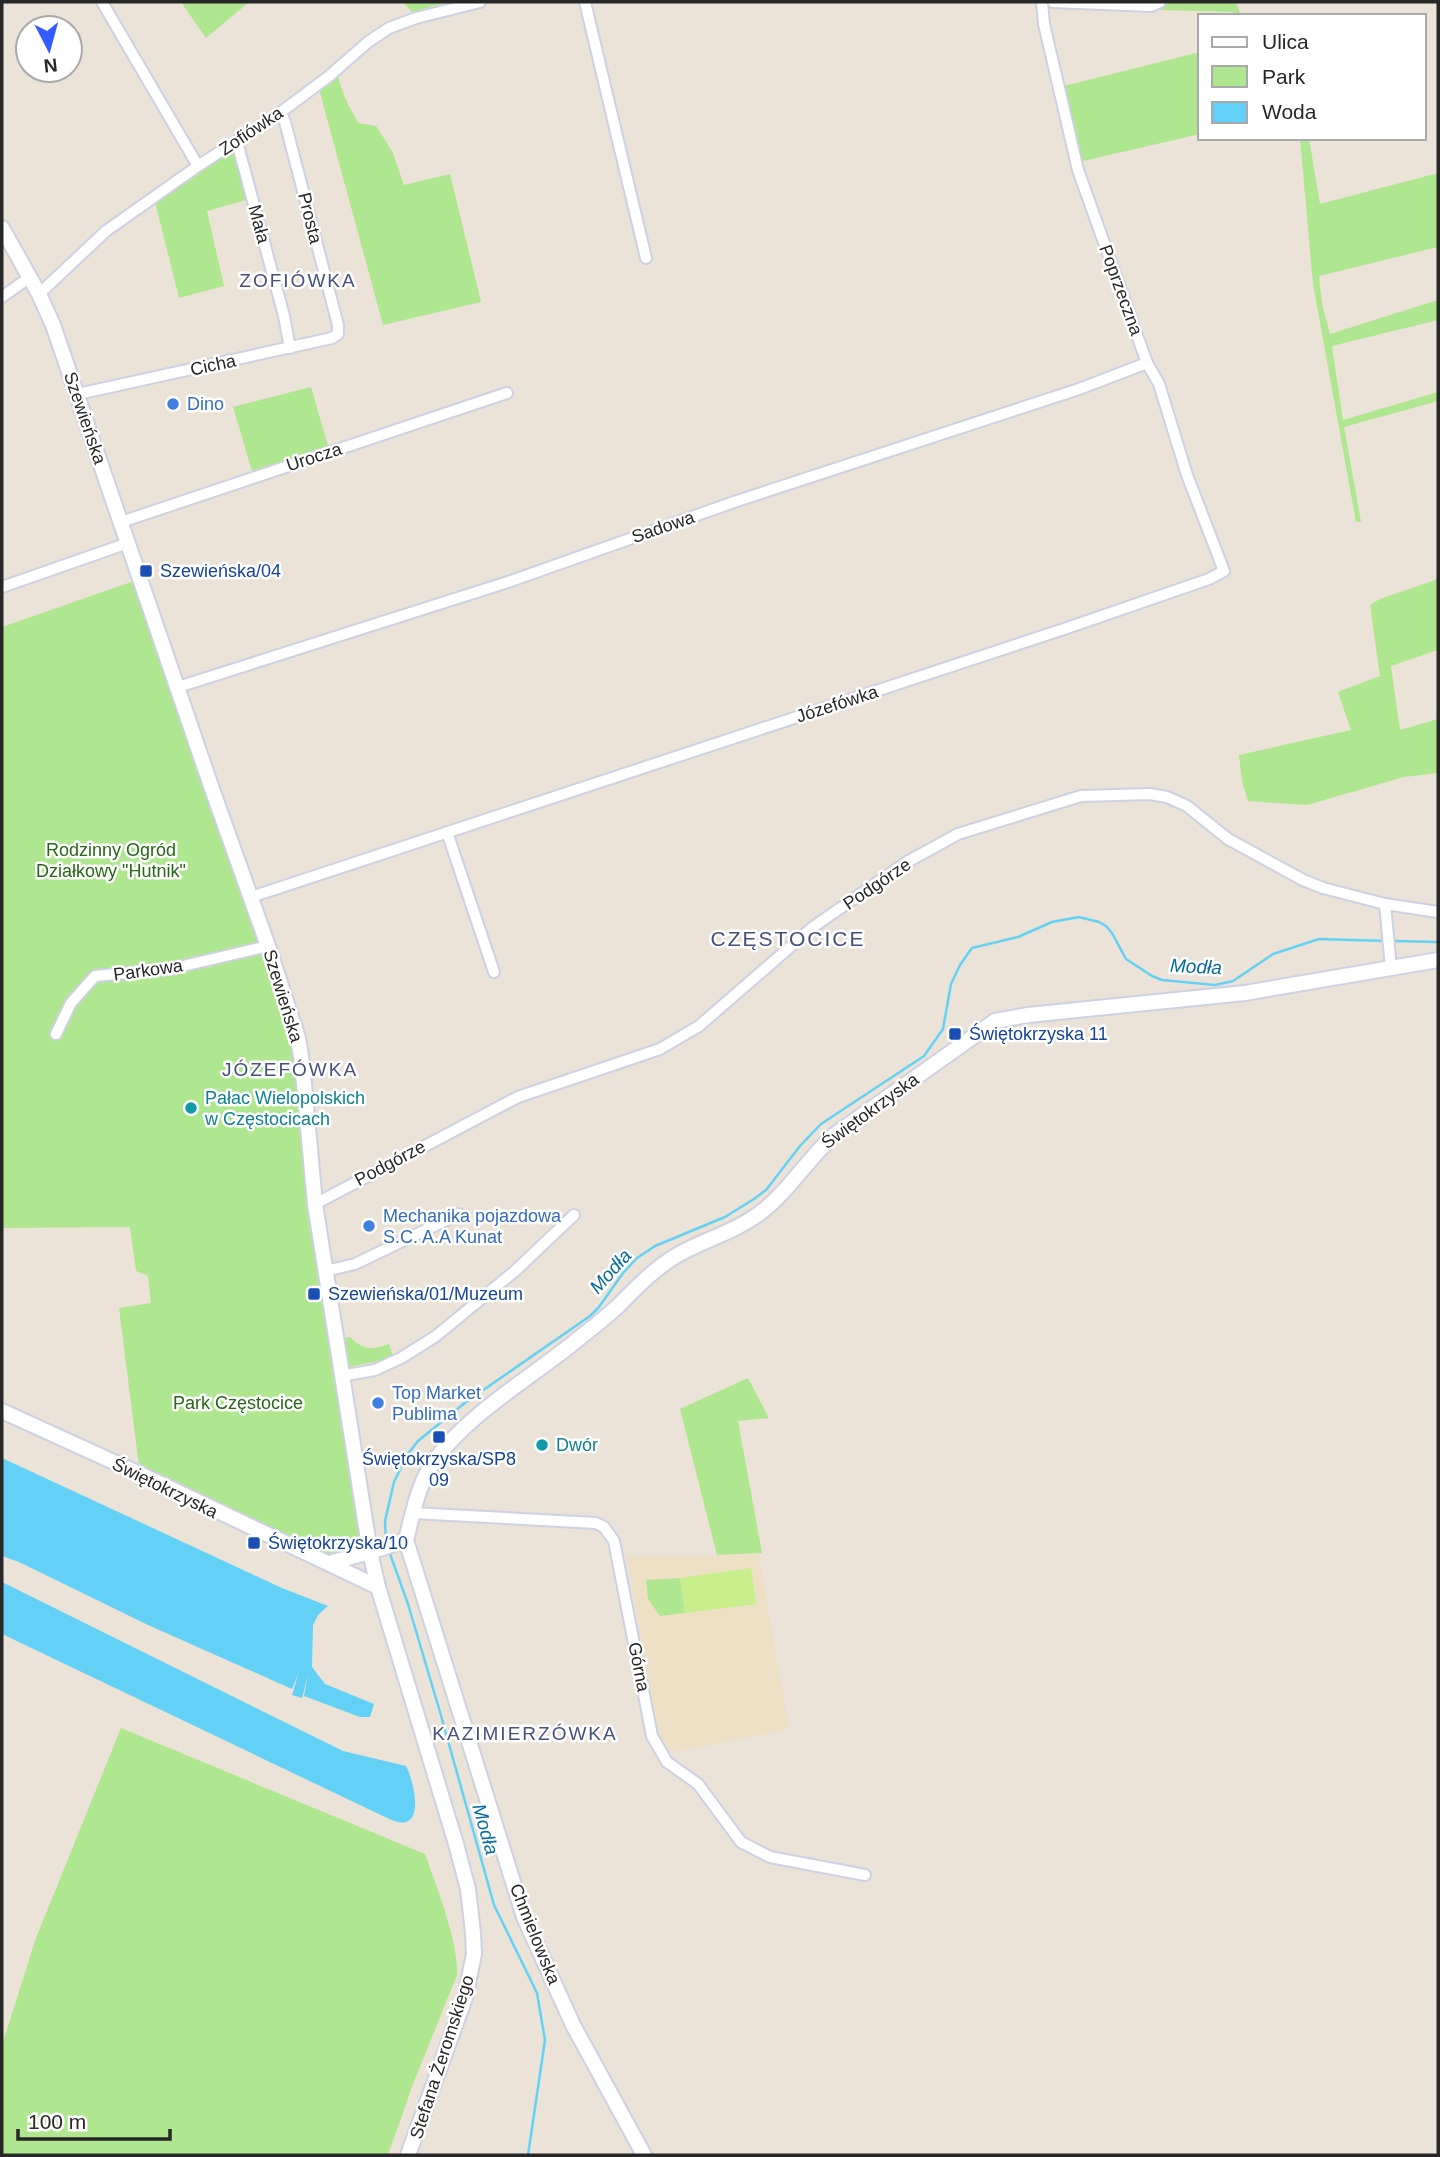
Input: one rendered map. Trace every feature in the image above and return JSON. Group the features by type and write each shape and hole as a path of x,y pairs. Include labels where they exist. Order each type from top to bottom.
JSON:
{"street":[{"path":"102,2 198,166"},
{"name":"Zofiówka","path":"39,294 106,231 281,112 389,27 480,2"},
{"path":"585,2 646,258"},
{"name":"Poprzeczna","path":"1042,2 1044,24 1078,170 1147,363 1159,384 1187,475 1224,571"},
{"path":"1053,2 1151,6 1160,2"},
{"name":"Prosta","path":"281,112 338,325"},
{"name":"Mała","path":"237,142 284,316 290,348"},
{"name":"Szewieńska","path":"2,229 30,277 53,325 298,1038 315,1204 341,1376 387,1546"},
{"path":"2,297 30,277"},
{"name":"Cicha","path":"78,394 336,337 338,325"},
{"name":"Sadowa","path":"178,687 508,582 734,502 1066,393 1147,363"},
{"name":"Urocza","path":"121,522 507,393"},
{"path":"2,587 128,543"},
{"name":"Józefówka","path":"251,897 1066,628 1209,579 1224,571"},
{"name":"Podgórze","path":"315,1204 518,1097 660,1049 699,1026 813,927 907,862 958,834 1062,801 1098,794 1150,794 1167,797 1187,806 1228,839 1303,880 1384,904 1438,912"},
{"path":"447,832 494,972"},
{"path":"1384,904 1390,963"},
{"name":"Parkowa","path":"56,1034 71,1003 95,976 170,969 268,946"},
{"name":"Świętokrzyska","path":"387,1546 412,1513 422,1483 433,1462 462,1428 575,1341 659,1266 739,1227 759,1213 833,1136 995,1021 1028,1014 1245,993 1390,963 1438,960"},
{"path":"325,1271 355,1264 459,1214"},
{"path":"341,1376 375,1370 401,1358 436,1336 506,1279 574,1215"},
{"name":"Świętokrzyska","path":"2,1411 378,1587"},
{"name":"Górna","path":"412,1513 596,1523 604,1527 614,1541 652,1736 667,1762 698,1784 741,1842 770,1857 864,1875"},
{"path":"329,1563 387,1546"},
{"name":"Stefana Żeromskiego","path":"387,1546 378,1587 468,1889 474,1954 465,1998 408,2155"},
{"name":"Chmielowska","path":"387,1546 529,1929 573,2025 644,2155"}],"shaded area":[{"path":"759,1555 789,1729 674,1752 660,1743 627,1556"}],"green space":[{"path":"181,2 249,2 206,38"},
{"path":"403,2 448,2 412,12"},
{"path":"1164,2 1236,2 1240,13 1257,14 1234,14 1233,12 1160,10"},
{"path":"1198,52 1198,134 1079,162 1064,86"},
{"path":"338,76 344,96 358,123 376,126 392,151 404,185 450,174 481,302 383,325 319,89"},
{"path":"1300,140 1309,140 1320,204 1438,173 1438,247 1319,276 1322,304 1330,334 1438,300 1438,320 1332,346 1343,420 1438,392 1438,401 1344,427 1361,522 1356,522 1313,284"},
{"path":"235,147 253,198 207,211 224,286 179,298 155,202"},
{"path":"311,387 328,446 252,471 233,407"},
{"path":"1438,579 1438,650 1391,666 1400,730 1438,719 1438,773 1404,777 1307,805 1248,801 1239,755 1351,730 1338,692 1380,676 1370,605"},
{"path":"134,581 258,944 170,969 268,946 298,1038 370,1552 329,1563 140,1474 119,1308 151,1303 148,1276 136,1271 130,1227 2,1228 2,627"},
{"path":"350,1337 368,1348 389,1344 393,1356 348,1367 344,1338"},
{"path":"748,1378 769,1418 738,1421 762,1553 717,1555 680,1409"},
{"path":"751,1568 756,1604 685,1613 680,1578"},
{"path":"680,1578 685,1613 660,1616 648,1599 646,1580"},
{"path":"121,1728 425,1854 451,1931 457,1975 388,2155 2,2155 2,2045 36,1938"}],"water":[{"path":"2,1458 282,1588 328,1606 318,1615 313,1625 312,1667 325,1684 374,1704 370,1717 360,1717 304,1696 308,1675 302,1698 292,1695 299,1672 292,1689 2,1556"},
{"path":"2,1582 343,1751 406,1766 415,1803 412,1817 408,1821 396,1822 2,1634"}],"waterway":[{"name":"Modła","path":"386,1541 385,1521 394,1482 407,1455 418,1441 466,1402 590,1316 637,1258 655,1246 725,1217 754,1199 766,1190 821,1124 924,1056 943,1029 951,984 972,948 1018,937 1052,922 1079,917 1106,926 1126,959 1152,976 1162,980 1215,985 1233,981 1273,954 1319,939 1386,941"},
{"name":"Modła","path":"1393,941 1438,942"},
{"name":"Modła","path":"389,1551 408,1604 494,1905 537,1993 545,2040 528,2155"}],"place":[{"name":"Dino","path":"173,404"},
{"name":"Szewieńska/04","path":"146,571"},
{"name":"Świętokrzyska 11","path":"955,1034"},
{"name":"Pałac Wielopolskich w Częstocicach","path":"191,1108"},
{"name":"Mechanika pojazdowa S.C. A.A Kunat","path":"369,1226"},
{"name":"Szewieńska/01/Muzeum","path":"314,1294"},
{"name":"Top Market Publima","path":"378,1403"},
{"name":"Świętokrzyska/SP8 09","path":"439,1437"},
{"name":"Dwór","path":"542,1445"},
{"name":"Świętokrzyska/10","path":"254,1543"}],"district":[{"name":"ZOFIÓWKA","path":"298,280"},
{"name":"CZĘSTOCICE","path":"788,939"},
{"name":"JÓZEFÓWKA","path":"290,1069"},
{"name":"KAZIMIERZÓWKA","path":"525,1733"}],"park label":[{"name":"Rodzinny Ogród Działkowy \"Hutnik\"","path":"111,860"},
{"name":"Park Częstocice","path":"238,1403"}]}
